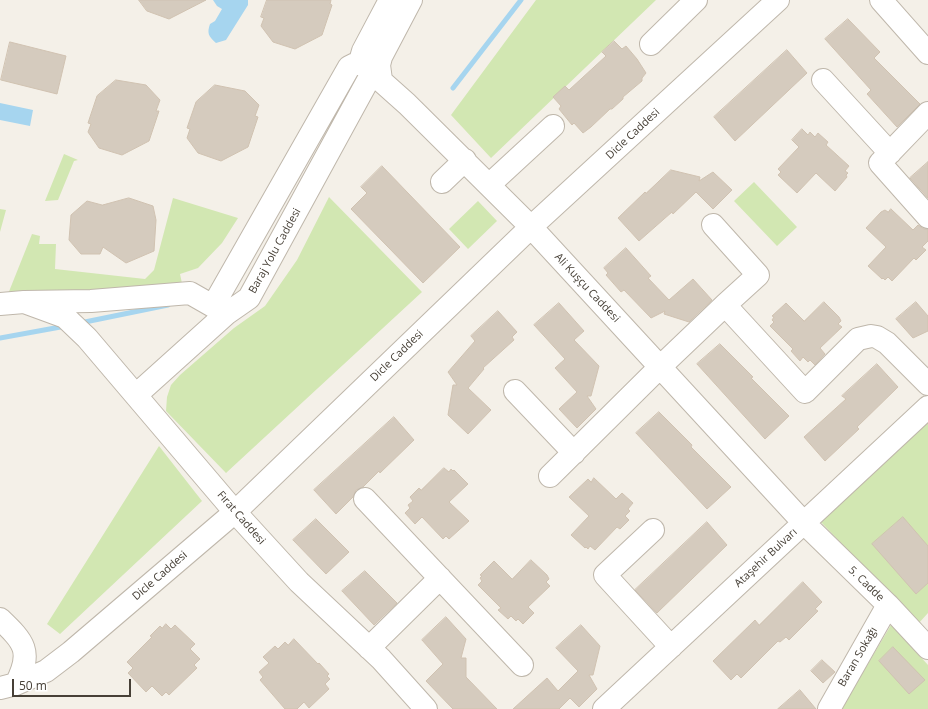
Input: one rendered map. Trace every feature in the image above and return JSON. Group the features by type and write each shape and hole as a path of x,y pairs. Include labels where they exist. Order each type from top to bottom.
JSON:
{"street":[{"path":"371,72 361,58 363,51 390,0"},
{"path":"371,72 379,65 381,57 411,0"},
{"path":"651,44 696,0"},
{"name":"Dicle Caddesi","path":"8,686 46,671 71,652 235,512 531,227 778,0"},
{"path":"881,0 928,53"},
{"path":"136,395 220,310 349,67 355,64 371,72"},
{"name":"Ali Kuşçu Caddesi","path":"371,72 407,104 465,160 531,227 803,522"},
{"path":"823,80 890,153"},
{"path":"928,113 880,163 928,217"},
{"path":"489,185 553,126"},
{"path":"442,182 465,160"},
{"path":"550,476 660,367 725,305 758,276 713,225"},
{"path":"0,304 24,302 91,301 190,293 220,310"},
{"name":"Fırat Caddesi","path":"24,302 66,318 81,333 136,395 235,512 298,582 381,659 426,709"},
{"path":"725,305 805,392 858,339 871,336 887,343 928,384"},
{"path":"514,391 574,453"},
{"name":"Ataşehir Bulvarı","path":"604,709 928,407"},
{"path":"365,499 522,665"},
{"name":"5. Cadde","path":"803,522 888,605 928,648"},
{"path":"653,530 605,575 671,647"},
{"path":"369,648 440,578"},
{"name":"Baran Sokağı","path":"828,709 888,605"},
{"path":"0,619 18,637 25,651 21,674 8,686"}],"green space":[{"path":"536,0 656,0 491,158 451,115"},
{"path":"64,154 78,160 74,161 58,200 45,201"},
{"path":"754,182 797,227 777,246 734,201"},
{"path":"329,197 422,292 226,473 166,411 167,397 171,385 180,375 234,328 265,306 297,260"},
{"path":"173,198 238,218 222,243 198,268 180,274 183,288 8,294 32,234 40,236 39,244 56,244 55,269 145,279 154,270"},
{"path":"478,201 497,221 468,249 449,229"},
{"path":"0,209 6,210 0,232"},
{"path":"928,421 928,613 918,624 820,521"},
{"path":"159,446 202,501 60,634 47,624"},
{"path":"891,625 928,665 928,709 841,709"}],"water":[{"path":"213,0 248,0 248,5 226,40 216,43 209,34 210,24 215,21 222,9 217,6"},
{"path":"0,103 33,110 30,126 0,120"}],"building":[{"path":"139,0 206,0 169,19 147,11"},
{"path":"267,0 331,0 330,4 332,5 322,35 295,49 273,42 261,26 264,18 261,17"},
{"path":"848,19 880,52 874,58 920,104 897,127 867,94 871,90 825,39"},
{"path":"614,41 622,49 626,46 646,73 642,78 642,81 583,133 574,123 572,125 559,109 561,106 553,97 565,86 569,90 606,56 602,52"},
{"path":"10,42 66,56 57,94 1,80"},
{"path":"787,50 807,73 735,141 714,117"},
{"path":"116,80 146,85 160,100 156,111 159,111 149,141 122,155 99,148 88,132 91,124 88,123 97,96"},
{"path":"215,85 245,91 259,105 255,116 258,117 248,147 221,161 198,153 187,138 190,129 187,128 196,102"},
{"path":"802,129 808,135 810,132 815,137 818,133 828,142 826,145 849,166 845,171 848,173 846,175 847,177 835,191 816,173 797,193 778,175 781,172 778,169 799,147 792,140"},
{"path":"928,162 928,198 910,178"},
{"path":"382,166 460,247 423,283 351,209 367,193 361,187"},
{"path":"671,170 700,177 699,181 713,172 732,190 713,209 696,192 673,214 672,212 639,241 618,218"},
{"path":"129,198 153,206 156,220 154,251 126,263 103,247 100,254 81,254 69,240 71,215 87,201 102,205"},
{"path":"891,209 913,230 918,225 924,229 928,229 928,241 922,247 926,250 916,260 914,258 892,281 888,277 885,280 883,278 882,279 868,266 886,247 866,228 881,212 885,210 888,212"},
{"path":"626,248 651,276 648,278 669,300 693,279 712,300 689,322 664,314 665,311 651,318 624,290 621,292 606,275 608,273 604,268"},
{"path":"824,302 839,317 841,321 838,324 842,327 820,348 825,354 815,365 810,360 808,362 803,357 800,361 791,351 793,349 770,326 774,322 772,320 774,317 772,316 786,303 804,321"},
{"path":"916,302 928,316 928,331 913,338 896,319"},
{"path":"559,303 584,331 574,340 599,366 591,396 587,396 596,409 577,428 559,409 577,392 555,368 565,359 534,325"},
{"path":"498,311 517,332 512,337 514,340 483,368 484,369 468,388 491,410 468,434 448,415 453,385 457,385 448,372 475,341 471,336"},
{"path":"720,344 789,416 765,439 697,364"},
{"path":"877,364 898,387 857,427 859,429 825,461 804,437 846,399 842,396"},
{"path":"659,412 731,487 707,509 636,433"},
{"path":"394,417 414,440 380,473 379,471 363,487 356,490 353,497 336,514 314,490"},
{"path":"444,468 449,472 451,469 453,471 454,470 468,484 449,502 469,521 449,539 446,536 443,539 422,517 415,524 405,513 410,508 408,505 413,501 410,497 419,488 421,490"},
{"path":"594,478 616,499 622,493 633,503 628,509 630,511 625,516 629,520 620,529 617,527 595,550 590,546 588,549 586,547 585,548 571,535 589,516 569,497 588,479 591,482"},
{"path":"903,517 928,546 928,583 916,594 872,544"},
{"path":"316,519 349,552 326,574 293,540"},
{"path":"707,522 727,545 657,613 635,590"},
{"path":"531,560 547,575 549,579 546,582 550,586 528,607 534,613 523,624 518,619 516,621 511,616 508,619 498,610 501,608 478,585 482,581 480,578 482,576 480,575 494,561 512,579"},
{"path":"365,571 397,603 374,625 342,591"},
{"path":"803,582 822,602 815,609 818,611 789,640 786,637 780,642 778,641 741,678 737,674 731,680 713,661 755,620 759,625"},
{"path":"446,617 466,639 461,658 466,658 466,677 497,709 453,709 426,681 443,664 422,640"},
{"path":"166,624 171,629 175,625 195,644 190,649 200,659 194,665 197,668 169,695 166,692 162,696 152,686 146,692 128,673 133,668 127,662 152,637 150,636 160,626 162,628"},
{"path":"581,625 600,646 593,675 589,675 597,689 579,707 570,698 559,709 513,709 547,678 558,691 578,671 556,648"},
{"path":"294,639 329,674 327,676 330,679 325,684 329,689 309,708 304,702 297,709 285,709 260,680 263,677 259,672 269,663 263,657 275,646 278,649 285,642 288,645"},
{"path":"893,647 925,680 909,694 879,661"},
{"path":"822,660 835,672 823,683 811,671"},
{"path":"800,690 816,709 778,709"}],"waterway":[{"path":"453,88 521,0"},
{"path":"80,323 168,305"},
{"path":"0,338 66,326"}]}
